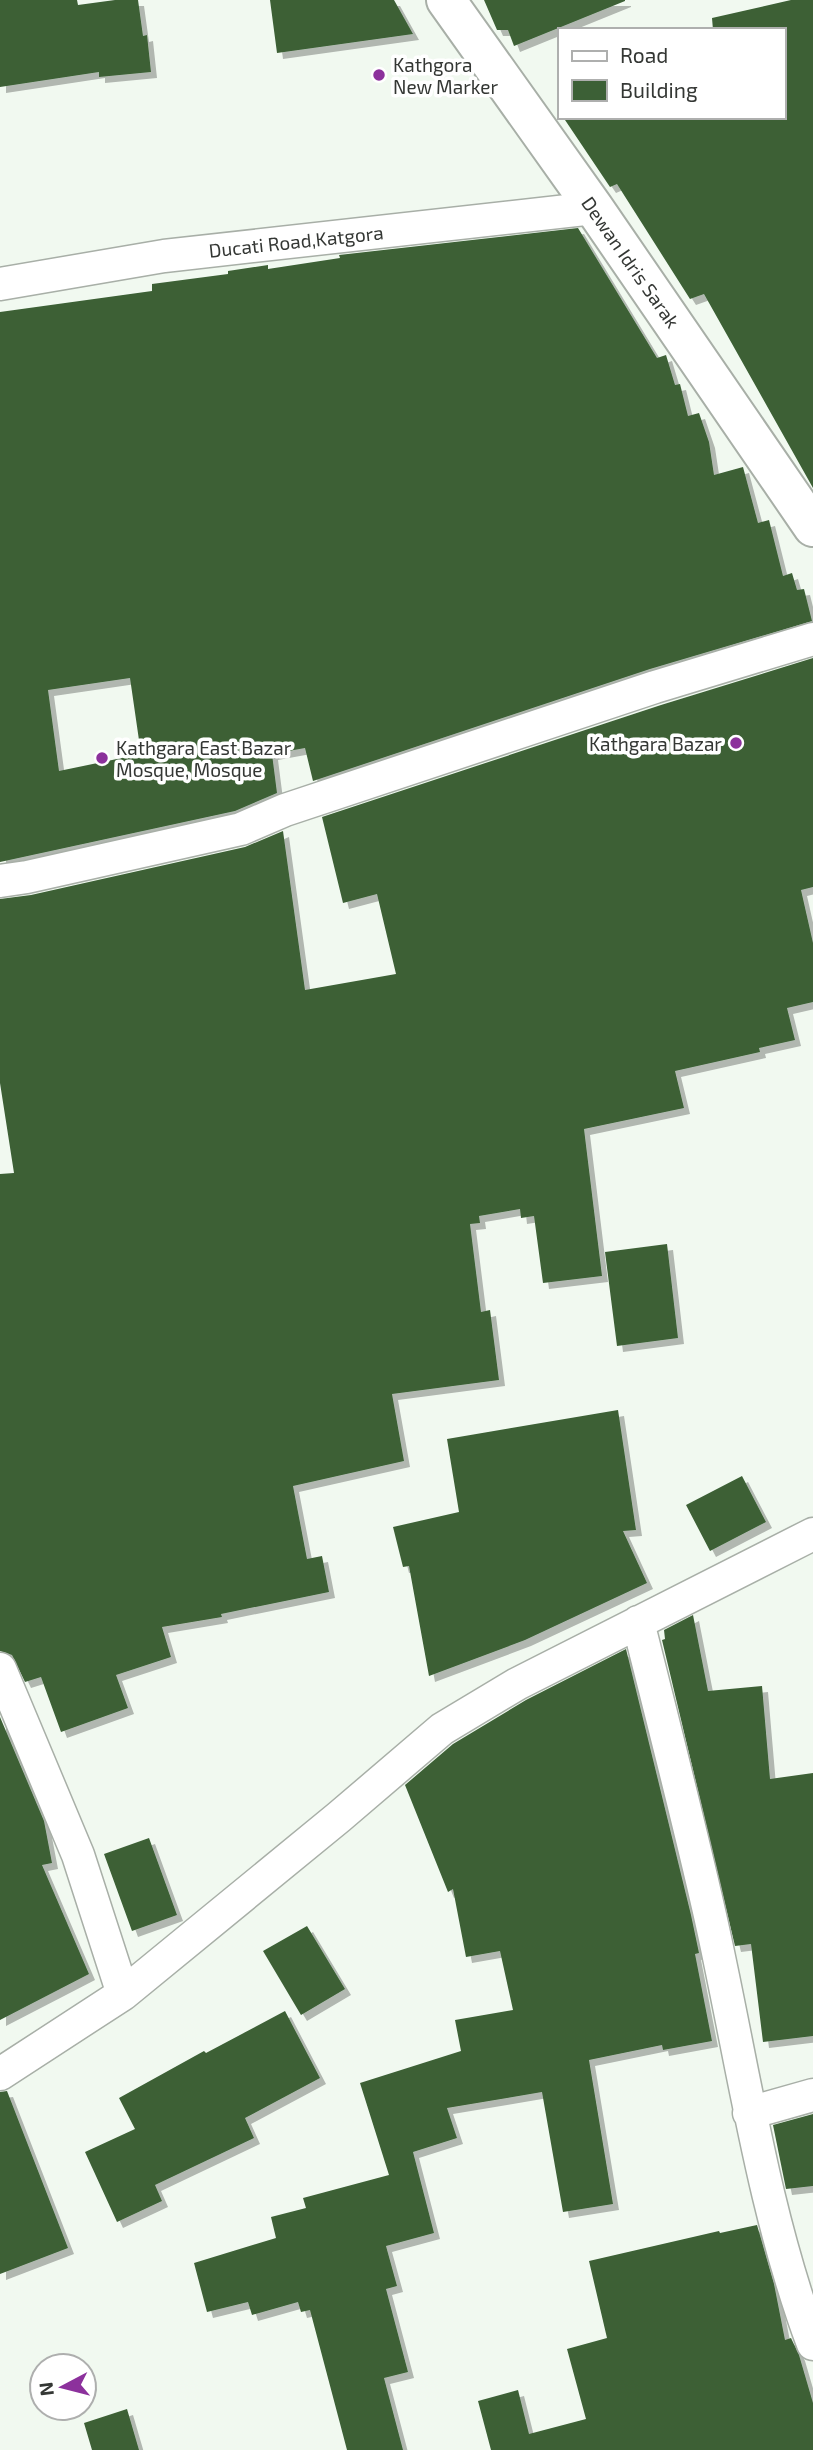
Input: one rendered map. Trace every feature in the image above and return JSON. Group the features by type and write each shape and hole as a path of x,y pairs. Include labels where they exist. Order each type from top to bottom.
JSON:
{"main road":[{"name":"Dewan Idris Sarak","path":"446,0 594,208 813,527"}],"street":[{"name":"Ducati Road,Katgora","path":"0,284 164,256 594,208"},
{"path":"0,881 241,829 285,810 655,687 813,639"},
{"path":"0,2074 123,1994 442,1729 517,1684 813,1534"},
{"path":"638,1622 709,1911 749,2113 794,2295 813,2344"},
{"path":"0,1669 78,1855 123,1994"},
{"path":"749,2113 813,2095"}],"building":[{"path":"0,0 77,0 78,5 138,0 143,36 147,35 151,72 99,77 99,72 0,87"},
{"path":"270,0 394,0 413,34 277,53"},
{"path":"484,0 625,0 514,46 508,30 497,30"},
{"path":"791,0 813,0 813,488 704,294 690,299 617,184 610,187 564,119 785,119 785,28 713,28 712,18"},
{"path":"578,228 657,358 666,355 675,385 680,384 688,416 699,413 709,442 714,475 743,467 758,523 769,520 783,576 792,573 797,590 804,589 812,621 650,669 313,781 305,748 272,754 277,793 235,811 0,862 0,312 152,291 152,284 228,274 228,271 268,265 268,269 340,258 339,255","holes":["130,678 141,754 59,771 48,690"]},
{"path":"813,658 813,887 801,890 813,943 813,1002 787,1008 795,1040 759,1048 760,1052 675,1071 684,1108 584,1129 602,1276 543,1283 534,1216 521,1218 520,1209 479,1216 480,1223 470,1224 481,1312 490,1310 499,1380 392,1394 404,1461 293,1486 307,1559 322,1556 329,1592 221,1614 222,1617 162,1627 171,1657 116,1675 128,1708 61,1732 41,1677 25,1682 12,1655 0,1651 0,1174 14,1173 0,1083 0,899 31,895 245,847 283,831 305,990 396,974 377,894 343,903 322,817 661,705"},
{"path":"667,1244 678,1338 617,1346 605,1252"},
{"path":"618,1410 636,1530 623,1531 647,1583 525,1640 429,1676 409,1566 403,1567 393,1527 459,1512 447,1439"},
{"path":"742,1476 766,1522 710,1551 686,1505"},
{"path":"693,1615 708,1691 762,1686 770,1779 813,1773 813,2036 763,2042 751,1944 735,1946 662,1640 665,1639 664,1630"},
{"path":"626,1649 691,1915 699,1953 695,1954 712,2041 663,2050 662,2045 589,2060 613,2204 563,2212 542,2092 447,2108 457,2138 413,2152 434,2233 386,2246 397,2286 386,2289 408,2372 384,2378 403,2450 347,2450 310,2310 301,2312 298,2302 252,2315 248,2302 207,2312 194,2263 276,2238 271,2217 306,2208 303,2198 389,2175 360,2083 461,2051 455,2020 513,2010 500,1951 466,1957 453,1889 448,1892 405,1785 453,1744 526,1700"},
{"path":"0,1717 44,1821 52,1863 42,1865 89,1974 0,2020"},
{"path":"149,1838 177,1915 132,1931 104,1854"},
{"path":"307,1926 345,1989 301,2015 263,1951"},
{"path":"285,2011 320,2078 245,2118 254,2138 155,2185 162,2201 117,2222 85,2152 135,2129 119,2098 204,2051 206,2053"},
{"path":"7,2091 68,2248 0,2274 0,2092"},
{"path":"813,2114 813,2186 786,2189 773,2125"},
{"path":"757,2225 774,2284 785,2340 791,2338 799,2355 813,2403 813,2450 491,2450 478,2401 518,2390 529,2434 586,2419 567,2349 607,2338 589,2261"},
{"path":"127,2409 139,2450 92,2450 84,2423 98,2422 98,2418"}],"place":[{"name":"Kathgora New Marker","path":"379,75"},
{"name":"Kathgara Bazar","path":"736,743"},
{"name":"Kathgara East Bazar Mosque, Mosque","path":"102,758"}]}
